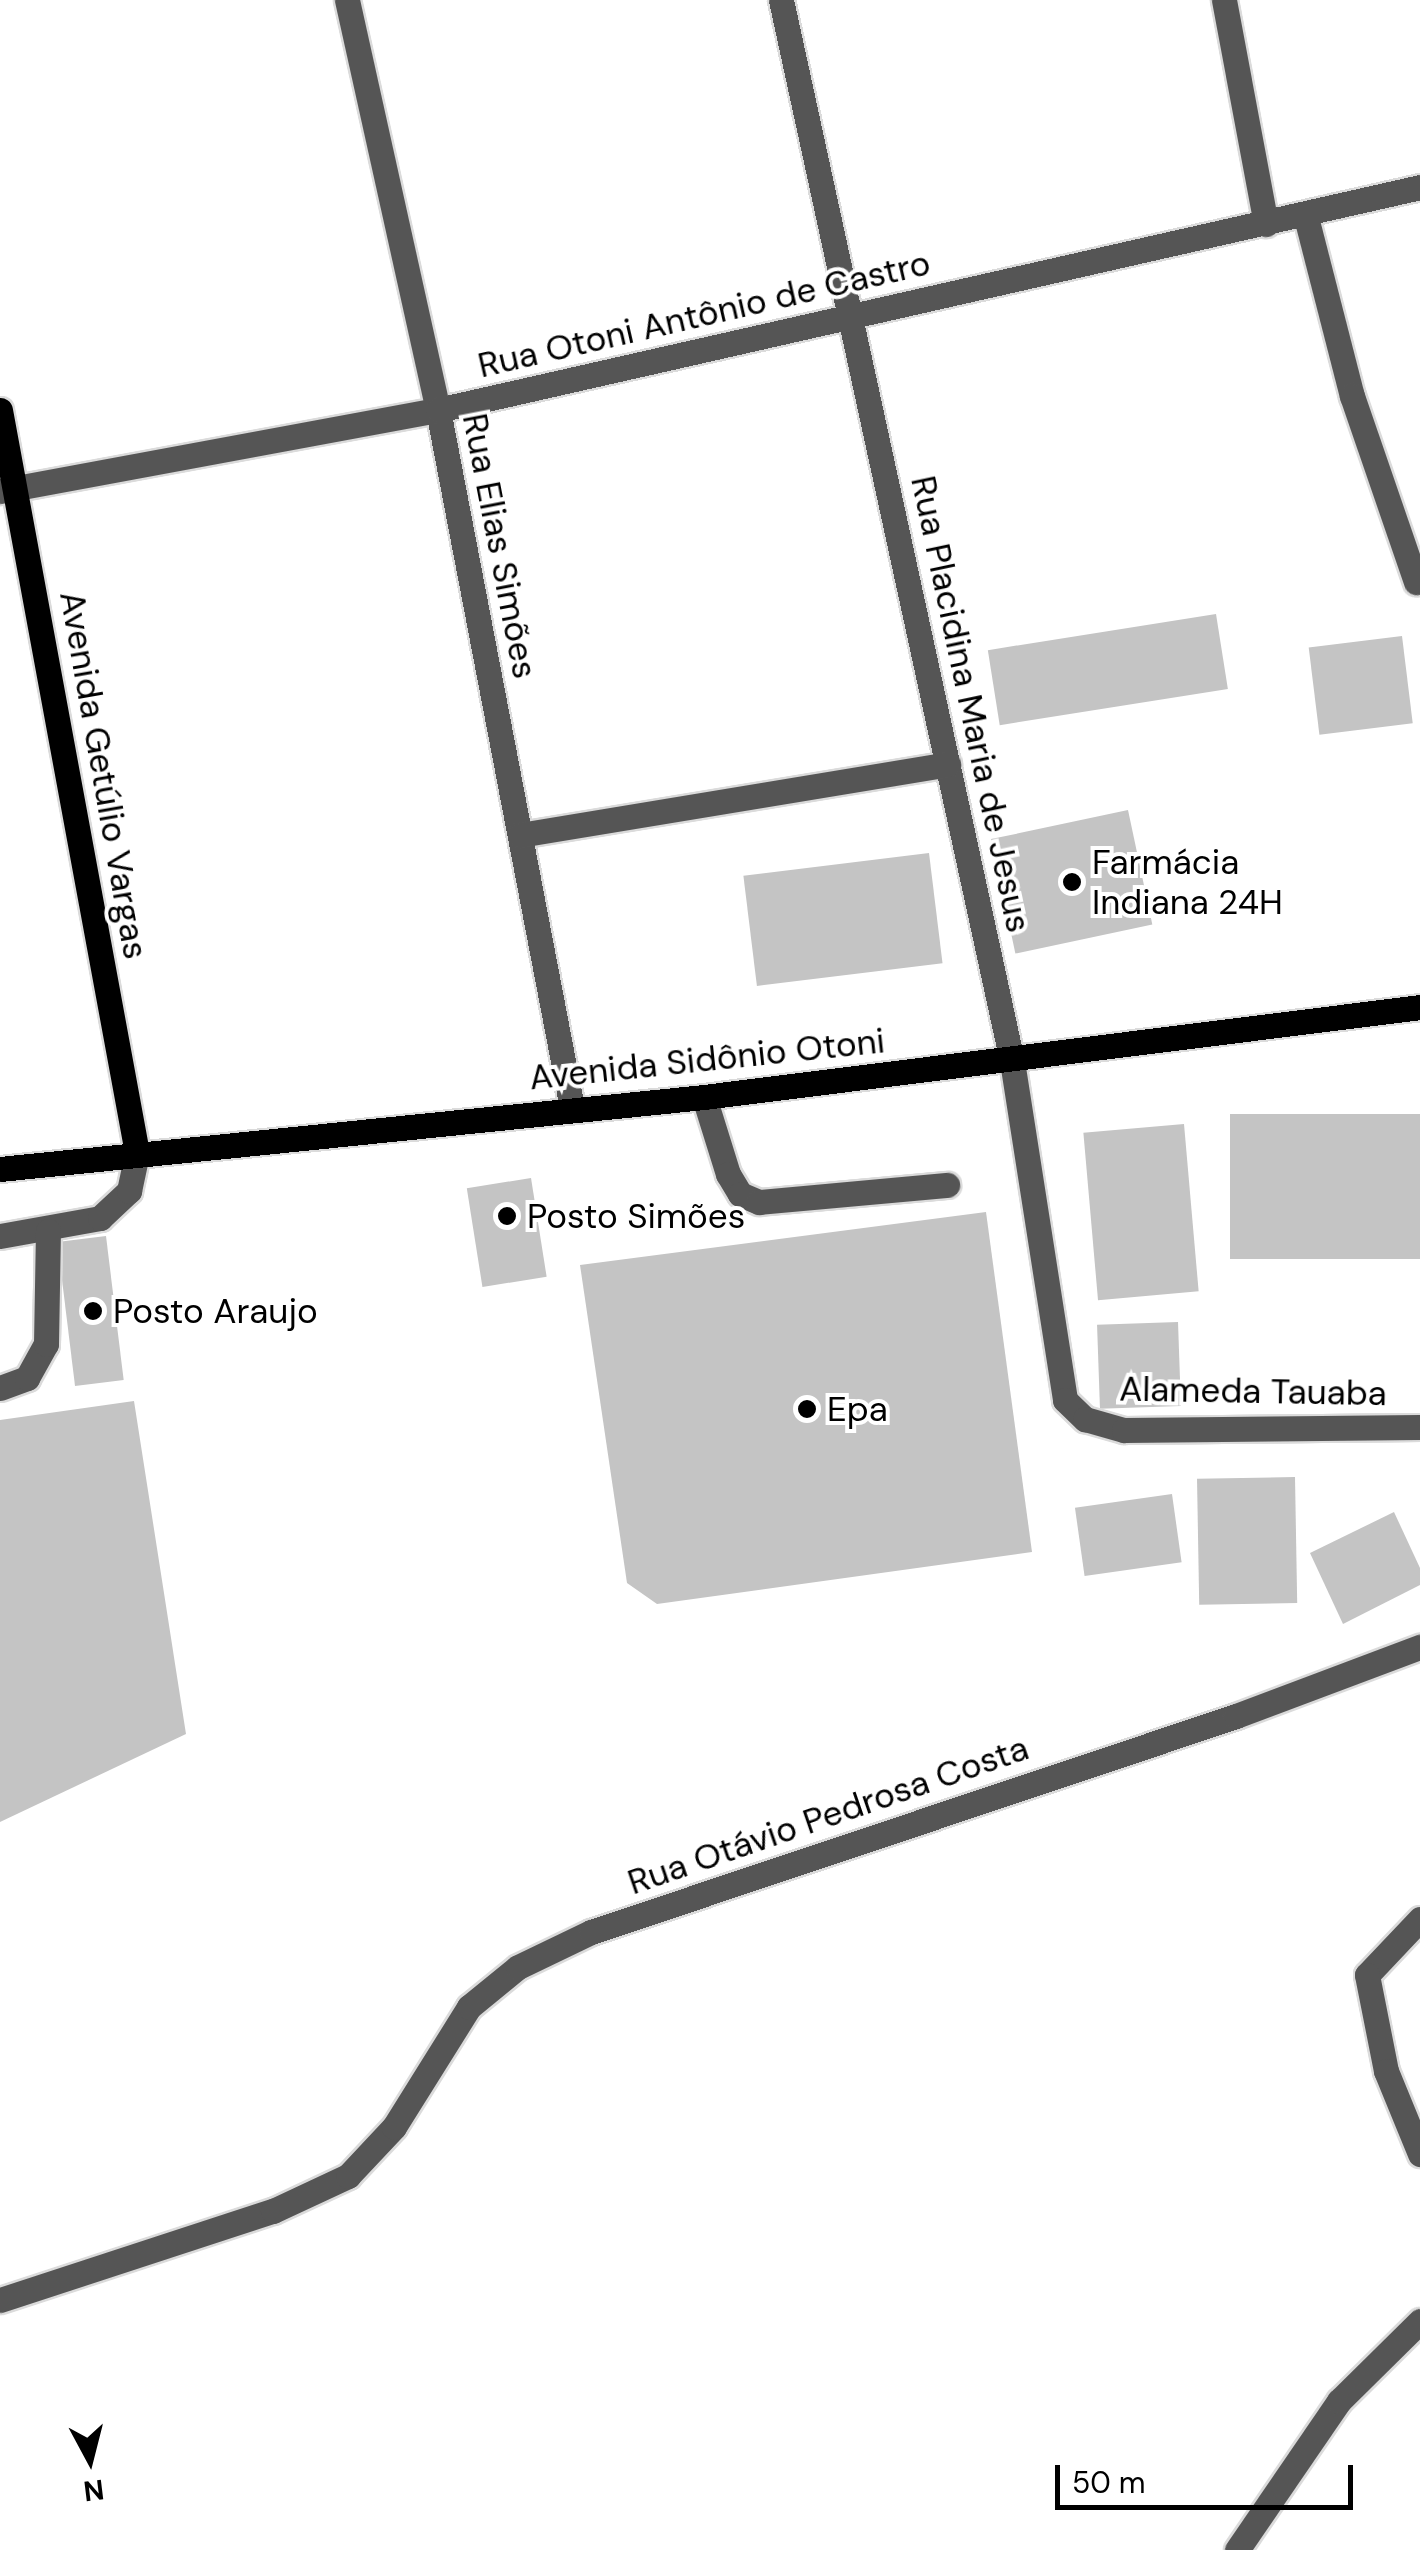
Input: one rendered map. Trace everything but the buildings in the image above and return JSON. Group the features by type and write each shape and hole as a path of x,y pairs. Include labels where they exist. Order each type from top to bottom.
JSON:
{"main road":[{"name":"Avenida Getúlio Vargas","path":"0,410 8,490 137,1153"},
{"name":"Avenida Sidônio Otoni","path":"0,1169 704,1097 1420,1007"}],"street":[{"name":"Rua Elias Simões","path":"347,0 438,410 572,1108"},
{"name":"Rua Placidina Maria de Jesus","path":"781,0 1012,1060 1056,1370 1065,1400 1085,1420"},
{"path":"1224,0 1266,224"},
{"name":"Rua Otoni Antônio de Castro","path":"8,490 438,410 1306,217 1420,187"},
{"path":"1306,217 1352,396 1419,579"},
{"path":"520,835 948,764"},
{"path":"704,1097 728,1174 740,1194 759,1202 947,1185"},
{"path":"0,1236 100,1218 130,1191 137,1153"},
{"path":"0,1388 27,1378 46,1344 48,1230"},
{"name":"Alameda Tauaba","path":"1085,1420 1154,1431 1420,1427"},
{"name":"Rua Otávio Pedrosa Costa","path":"0,2300 273,2211 348,2176 394,2127 470,2007 518,1967 694,1894 1236,1716 1420,1647"},
{"path":"1420,1919 1367,1975 1386,2071 1420,2154"},
{"path":"1237,2550 1339,2401 1420,2321"}],"place":[{"name":"Farmácia Indiana 24H","path":"1072,882"},
{"name":"Posto Simões","path":"507,1216"},
{"name":"Posto Araujo","path":"93,1311"},
{"name":"Epa","path":"807,1409"}]}
